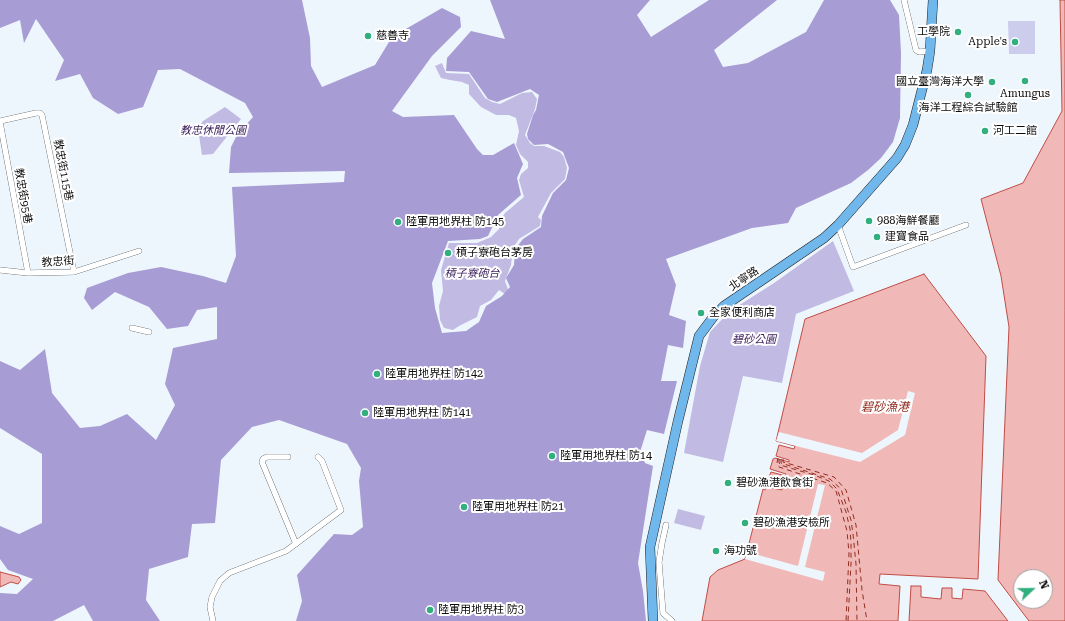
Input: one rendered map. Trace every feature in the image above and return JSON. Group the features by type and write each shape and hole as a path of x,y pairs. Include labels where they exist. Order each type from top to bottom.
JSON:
{"main road":[{"name":"北寧路","path":"653,621 650,547 678,421 699,336 714,316 724,306 816,245 838,225 892,165 905,144 916,117 930,51 933,0"}],"street":[{"path":"904,0 916,50 919,52 930,51"},
{"name":"教忠街115巷","path":"0,122 36,113 40,113 42,115 74,272"},
{"name":"教忠街95巷","path":"0,122 28,273"},
{"path":"838,225 853,267 966,225"},
{"name":"教忠街","path":"0,270 28,273 74,272 139,252"},
{"path":"132,328 149,332"},
{"path":"288,457 268,457 263,459 262,462 296,544"},
{"path":"213,621 210,607 212,597 220,581 229,573 286,551 341,510 322,461 318,457"},
{"path":"666,525 659,562 663,613 672,621"}],"green space":[{"name":"槓子寮砲台","path":"442,63 446,73 469,74 485,98 492,102 500,104 522,93 532,92 537,99 535,109 525,135 534,146 544,146 560,152 564,157 567,168 565,179 551,193 538,217 541,220 540,226 519,239 513,248 511,265 505,281 509,292 523,306 499,290 491,300 480,306 477,317 453,330 444,328 440,320 439,306 443,291 441,270 449,243 477,243 491,237 499,229 501,219 505,213 524,197 519,180 521,174 528,168 528,162 520,154 516,145 519,131 516,118 509,115 496,115 481,107 469,94 469,85 462,82 441,78 435,66"},
{"name":"教忠休閒公園","path":"225,107 241,119 213,154 202,155 198,129 203,121"},
{"name":"碧砂公園","path":"833,241 854,291 796,314 782,383 743,376 723,462 684,453 700,366 710,332 730,311 774,283"},
{"path":"678,509 705,516 701,530 674,523"}],"shaded area":[{"path":"0,0 302,0 310,38 311,66 322,87 375,65 392,37 442,8 460,17 461,27 432,56 392,111 403,117 454,115 477,149 483,155 493,155 514,143 523,164 517,178 521,195 498,215 488,236 480,239 448,241 432,283 435,308 442,333 466,331 479,322 486,306 502,296 510,287 506,278 514,265 515,249 523,239 541,227 542,216 553,193 566,180 569,168 563,152 548,144 534,145 528,139 527,134 536,110 539,95 530,89 497,102 488,99 469,72 446,71 447,58 471,31 505,39 490,0 650,0 637,15 651,37 709,0 777,0 714,50 723,67 748,63 806,32 824,0 890,0 899,15 901,53 900,118 893,142 881,158 851,183 796,208 788,223 752,228 666,259 676,285 669,315 686,321 683,348 668,345 661,381 677,381 664,434 647,430 640,452 645,463 653,466 638,563 646,621 296,621 302,601 297,575 334,534 352,535 363,527 359,481 361,468 347,444 279,420 252,427 221,460 215,523 192,524 188,557 149,569 146,600 160,621 93,621 84,605 53,621 0,621 0,593 17,594 33,579 8,570 0,559 0,526 19,534 42,523 42,454 0,428 0,361 20,370 45,349 52,393 80,428 100,426 127,414 156,440 175,405 165,384 173,348 217,339 217,307 197,310 188,326 167,329 149,307 115,292 92,310 84,298 87,288 128,273 161,267 203,276 226,283 236,256 232,187 344,182 345,171 229,173 231,147 237,135 253,117 245,103 180,69 158,70 143,107 118,114 93,98 80,74 55,81 64,60 36,19 24,43 20,20 0,28"},
{"path":"1008,21 1035,21 1035,54 1009,54"}],"water":[{"path":"1060,0 1065,0 1065,621 1029,621 1020,609 1053,609 1053,569 1013,569 1013,600 998,580 1009,327 1001,276 981,199 1023,183 1062,111"},
{"name":"碧砂漁港","path":"924,274 986,356 978,579 880,574 879,584 900,586 898,621 702,621 710,577 718,570 745,559 763,489 765,490 766,487 768,487 782,490 782,488 767,484 767,482 771,472 786,476 786,474 770,469 773,459 775,458 789,462 789,460 776,456 779,445 794,449 795,446 776,441 805,319"},
{"path":"0,572 19,577 21,580 18,584 11,582 0,587"},
{"path":"911,586 921,586 921,597 941,599 942,588 952,588 952,598 962,599 963,589 985,591 1008,621 909,621"}],"pier":[{"path":"908,391 915,393 905,435 860,462 776,441 779,432 862,453 898,430"},
{"path":"818,484 825,485 805,567 825,572 823,581 745,559 747,552 798,566"}],"ferry route":[{"path":"778,458 777,463 779,467 827,483 836,491 847,531 849,553 846,621"},
{"path":"779,459 780,465 829,481 837,489 846,512 850,529 851,563 848,621"},
{"path":"781,459 781,463 830,479 841,489 851,520 853,534 856,564 857,621"},
{"path":"783,459 783,462 834,477 846,490 856,525 862,590 867,621"}],"place":[{"name":"工學院","path":"958,32"},
{"name":"慈善寺","path":"368,36"},
{"name":"Apple's","path":"1015,42"},
{"name":"Amungus","path":"1025,81"},
{"name":"國立臺灣海洋大學","path":"992,82"},
{"name":"海洋工程綜合試驗館","path":"968,95"},
{"name":"河工二館","path":"985,131"},
{"name":"988海鮮餐廳","path":"869,221"},
{"name":"陸軍用地界柱 防145","path":"398,222"},
{"name":"建寶食品","path":"877,237"},
{"name":"槓子寮砲台茅房","path":"448,253"},
{"name":"全家便利商店","path":"701,313"},
{"name":"陸軍用地界柱 防142","path":"377,374"},
{"name":"陸軍用地界柱 防141","path":"365,413"},
{"name":"陸軍用地界柱 防14","path":"552,456"},
{"name":"碧砂漁港飲食街","path":"728,483"},
{"name":"陸軍用地界柱 防21","path":"464,507"},
{"name":"碧砂漁港安檢所","path":"745,523"},
{"name":"海功號","path":"716,551"},
{"name":"陸軍用地界柱 防3","path":"430,610"}]}
